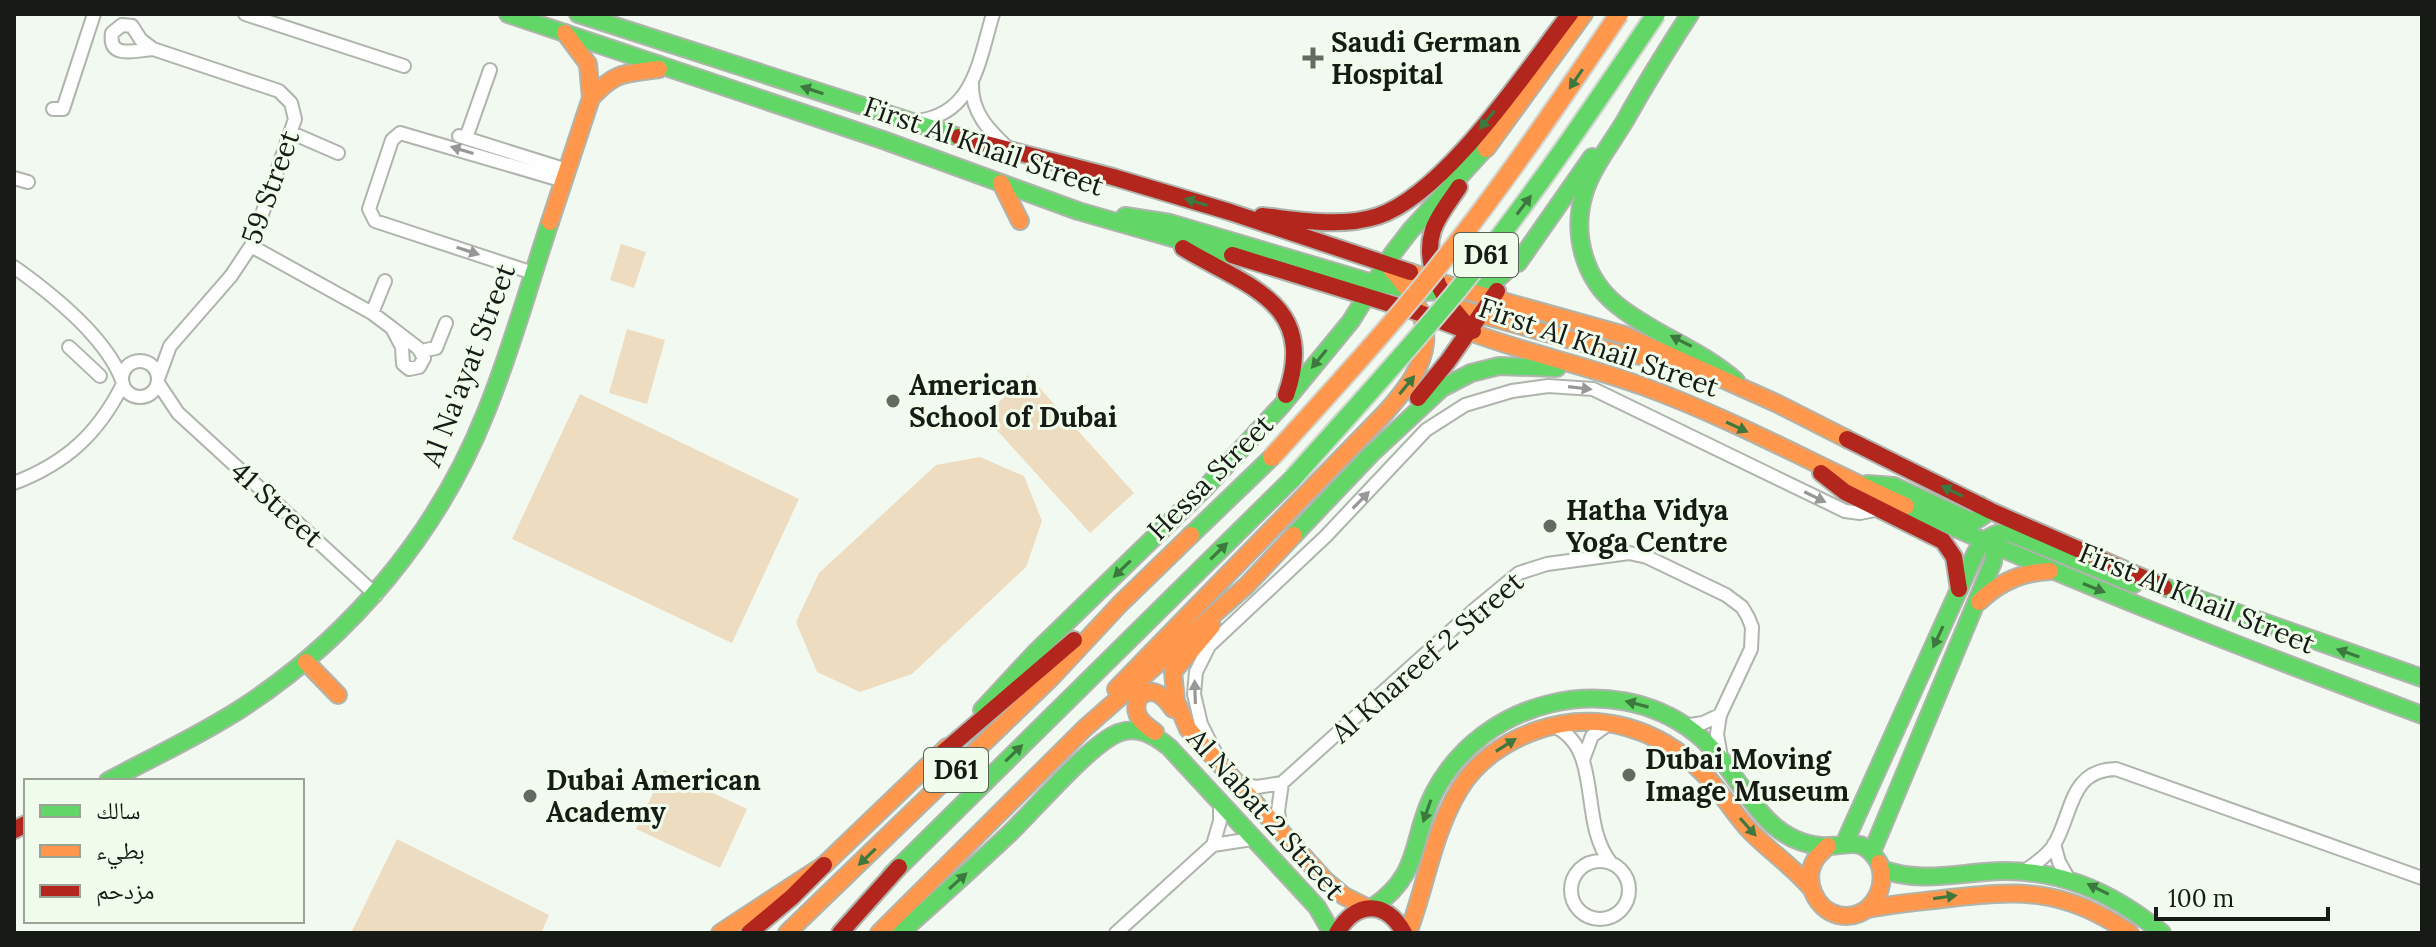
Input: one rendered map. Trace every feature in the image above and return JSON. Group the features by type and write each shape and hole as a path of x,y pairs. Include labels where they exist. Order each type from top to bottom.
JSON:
{"main road":[{"name":"First Al Khail Street","path":"508,14 883,140 1095,217 1370,290"},
{"name":"First Al Khail Street","path":"578,14 907,121 1230,212 1385,265 1444,293 1467,291 1624,335 1743,388 1986,508 2165,587 2422,678"},
{"path":"1230,212 1309,221 1343,221 1377,216 1408,201 1450,165 1570,14"},
{"path":"1584,14 1439,218 1433,230 1431,263 1444,293 1474,327 1618,353 1673,359"},
{"name":"Hessa Street","path":"787,933 1052,677 1120,604 1272,457 1446,257 1535,138 1619,14"},
{"name":"Hessa Street","path":"830,933 1293,478 1433,320 1486,255 1560,155 1656,14"},
{"path":"1690,14 1630,109 1584,195 1579,228 1585,261 1602,291 1615,304 1703,354 1743,388"},
{"name":"Al Na'ayat Street","path":"112,779 219,722 306,662 376,595 428,527 474,444 591,98 589,67 564,32"},
{"path":"591,98 617,75 669,69"},
{"path":"1371,454 1474,327 1600,144 1630,109"},
{"path":"940,755 1035,653 1206,487 1282,405 1351,321 1385,265 1430,207 1491,142"},
{"path":"1001,183 1020,221"},
{"path":"1095,217 1133,217 1170,223 1370,290 1415,300 1444,293"},
{"path":"1174,237 1186,250 1251,284 1279,311 1290,334 1295,359 1295,368 1282,405"},
{"path":"1467,291 1495,281 1523,256"},
{"path":"1085,728 1147,654 1277,525 1405,388 1420,367 1427,339 1415,300 1385,265"},
{"name":"First Al Khail Street","path":"1415,300 1474,327 1586,370 1643,386 1693,406 1861,485 1992,540 2022,549 2054,571 2238,646 2422,715"},
{"path":"879,933 1085,728 1246,586 1371,454 1442,388 1471,373 1514,365 1586,370"},
{"path":"1815,465 1836,487 1943,541 1954,557 1959,592"},
{"path":"1861,485 1878,483 1894,486 1973,522 1983,516 1986,508"},
{"path":"1872,852 1993,562 1986,508"},
{"path":"1810,887 1812,864 1836,844 1880,763 1959,592 1992,540"},
{"path":"2022,549 2121,580 2165,587"},
{"path":"1975,607 1991,590 2011,579 2032,572 2054,571"},
{"name":"Al Nabat 2 Street","path":"1246,586 1173,672 1176,702 1188,729 1334,889 1391,914 1406,933"},
{"path":"749,933 792,897 940,755 1120,604"},
{"path":"306,662 338,695"},
{"path":"1169,747 1139,719 1136,706 1143,693 1158,691 1164,694 1188,729"},
{"path":"1335,933 1348,915 1393,894 1408,875 1427,810 1443,776 1468,746 1499,723 1534,707 1591,697 1649,707 1684,726 1721,757 1758,809 1778,829 1801,842 1864,846 1872,852 1881,869 1882,887 1868,909"},
{"path":"1406,933 1425,889 1445,820 1461,787 1484,761 1528,733 1582,720 1612,721 1656,737 1690,760 1753,833 1810,887 1818,903 1834,914 1852,915 1868,909 1982,892 2032,892 2080,904 2130,933"},
{"name":"Al Nabat 2 Street","path":"900,933 1008,835 1082,761 1114,734 1126,730 1145,730 1169,747 1317,907 1335,933"},
{"path":"1880,763 1885,777 1895,780 1904,776"},
{"path":"720,933 824,865"},
{"path":"840,933 899,867"},
{"path":"1881,869 1919,880 1994,870 2026,870 2068,878 2089,884 2116,898 2162,933"}],"street":[{"path":"53,109 63,109 94,14"},
{"path":"245,14 404,66"},
{"path":"907,121 926,120 950,110 962,99 972,81 993,14"},
{"path":"128,20 141,40 153,49 118,51 111,40 112,33 128,20"},
{"name":"59 Street","path":"153,49 279,91 294,111 292,133 251,246 231,276 170,346 158,381"},
{"path":"490,70 462,137 565,175"},
{"path":"972,81 973,100 979,115 988,129 1013,153"},
{"path":"533,273 375,221 369,213 374,195 392,140 404,132 565,175"},
{"path":"292,133 338,153"},
{"path":"14,178 28,182"},
{"path":"251,246 372,313 392,328 421,351 424,358 422,365 413,370 406,367 402,361 402,347 392,328"},
{"path":"14,267 44,290 106,349 130,394 144,397"},
{"path":"372,313 385,281"},
{"path":"421,351 430,351 438,345 446,323"},
{"path":"86,330 66,350 100,376"},
{"name":"59 Street","path":"138,361 170,346"},
{"path":"106,349 151,364 158,381 154,391 108,413"},
{"path":"14,483 37,472 84,440 108,413 125,368 138,361"},
{"name":"41 Street","path":"158,381 178,413 376,595"},
{"path":"1221,765 1201,724 1194,694 1196,672 1209,646 1326,536 1426,430 1465,405 1530,388 1566,386 1593,389 1845,511 1860,513 1880,509"},
{"name":"41 Street","path":"144,397 178,413"},
{"name":"Al Khareef 2 Street","path":"1282,783 1512,578 1530,568 1623,553 1639,555 1726,595 1742,607 1752,627 1751,649 1720,715 1717,734 1721,757"},
{"path":"1684,726 1703,723 1720,715"},
{"path":"1583,760 1592,736 1612,721"},
{"path":"1551,725 1572,738 1583,760 1599,845 1611,863 1625,875 1629,894 1621,910 1606,918 1586,915 1573,900 1573,880 1583,867 1592,846 1594,831"},
{"path":"2026,870 2042,859 2054,844 2079,786 2096,772 2116,769 2422,878"},
{"path":"1239,784 1257,787 1282,783 1278,811 1281,831"},
{"path":"1116,933 1213,845 1220,821 1220,803"},
{"path":"1213,845 1252,839"},
{"path":"2054,844 2068,878"},
{"path":"1583,867 1596,861 1611,863"}],"shaded area":[{"path":"621,244 646,252 634,288 610,280"},
{"path":"627,329 665,340 647,404 609,393"},
{"path":"1028,375 1134,493 1090,533 984,416"},
{"path":"580,394 799,499 732,643 512,539"},
{"path":"980,457 1024,476 1042,521 1026,567 912,674 860,692 817,672 796,622 819,573 936,465"},
{"path":"664,770 747,809 720,868 636,829"},
{"path":"397,839 549,915 541,933 351,933"}],"traffic: fast":[{"path":"508,14 883,140 1078,211 1232,255"},
{"path":"578,14 959,137"},
{"path":"1293,478 1469,276 1542,180 1656,14"},
{"path":"1690,14 1592,174 1581,209 1580,240 1596,282 1617,305 1736,381"},
{"path":"982,710 1035,653 1206,487 1282,405 1351,321 1410,231 1491,142"},
{"path":"1518,263 1592,157"},
{"path":"1125,216 1170,223 1366,281 1420,292 1477,290 1495,281 1523,256"},
{"path":"112,779 209,728 282,680 319,649 387,579 443,499 466,457 504,365 550,222"},
{"path":"1294,535 1371,454 1442,388 1471,373 1499,366 1557,368"},
{"path":"1191,535 1272,457"},
{"path":"891,875 1293,478"},
{"path":"1867,484 1894,486 1973,522 1983,516 1980,505"},
{"path":"1906,506 2162,615 2422,715"},
{"path":"1845,842 1975,554 1985,540 1998,533 2010,533 2134,584"},
{"path":"1872,852 1993,562 1996,538"},
{"path":"2164,587 2422,678"},
{"path":"1373,907 1389,894 1408,868 1434,793 1456,761 1483,735 1515,716 1550,704 1587,699 1625,701 1661,712 1705,741 1763,815 1782,832 1813,845 1860,845 1879,863"},
{"path":"900,933 1010,833 1092,750 1118,733 1132,730 1152,735 1169,747 1317,907 1332,933"},
{"path":"1881,869 1920,876 2010,871 2058,877 2122,904 2162,933"}],"traffic: slow":[{"path":"1486,149 1584,14"},
{"path":"1272,457 1377,340 1461,237 1531,143 1619,14"},
{"path":"550,222 591,98 588,64 565,33"},
{"path":"591,98 621,75 659,69"},
{"path":"1001,183 1020,221"},
{"path":"1116,689 1385,413 1413,376 1425,342 1424,325 1407,289 1391,269"},
{"path":"1410,272 1624,335 1776,403 1847,439"},
{"path":"1447,305 1618,353 1668,359"},
{"path":"1465,330 1623,379 1678,400 1906,506"},
{"path":"787,933 1052,677 1120,604 1191,535"},
{"path":"879,933 1085,728 1246,586 1294,535"},
{"path":"1979,602 2012,579 2050,571"},
{"path":"1212,626 1173,672 1176,701 1188,729 1325,880 1344,896 1366,907"},
{"path":"306,662 338,695"},
{"path":"1155,732 1137,713 1139,697 1154,692 1173,709"},
{"path":"1408,933 1436,842 1450,807 1466,780 1482,762 1512,741 1535,731 1582,722 1627,727 1669,746 1688,759 1706,776 1752,833 1810,887"},
{"path":"720,933 824,865 947,747"},
{"path":"1828,846 1815,860 1810,876 1811,885 1823,907 1838,915 1859,913 1874,901 1881,883 1879,863"},
{"path":"1868,909 1970,896 2040,895 2083,907 2130,933"}],"traffic: jam":[{"path":"1262,216 1350,222 1378,216 1404,203 1430,183 1483,128 1570,14"},
{"path":"959,137 1113,177 1230,212 1410,272"},
{"path":"1459,187 1435,224 1430,244 1431,258 1446,298 1473,331"},
{"path":"1183,248 1252,287 1270,301 1284,318 1293,338 1294,364 1286,395"},
{"path":"1232,255 1465,330"},
{"path":"1418,398 1497,291"},
{"path":"1847,439 1991,511 2164,587"},
{"path":"1821,473 1845,492 1943,541 1954,557 1959,589"},
{"path":"940,755 1074,640"},
{"path":"14,830 24,825"},
{"path":"749,933 824,865"},
{"path":"840,933 899,867"},
{"path":"1337,933 1353,915 1370,908 1388,914 1404,933"}],"place":[{"name":"Saudi German Hospital","path":"1313,58"},
{"name":"American School of Dubai","path":"893,401"},
{"name":"Hatha Vidya Yoga Centre","path":"1550,526"},
{"name":"Dubai Moving Image Museum","path":"1629,775"},
{"name":"Dubai American Academy","path":"530,796"}]}
